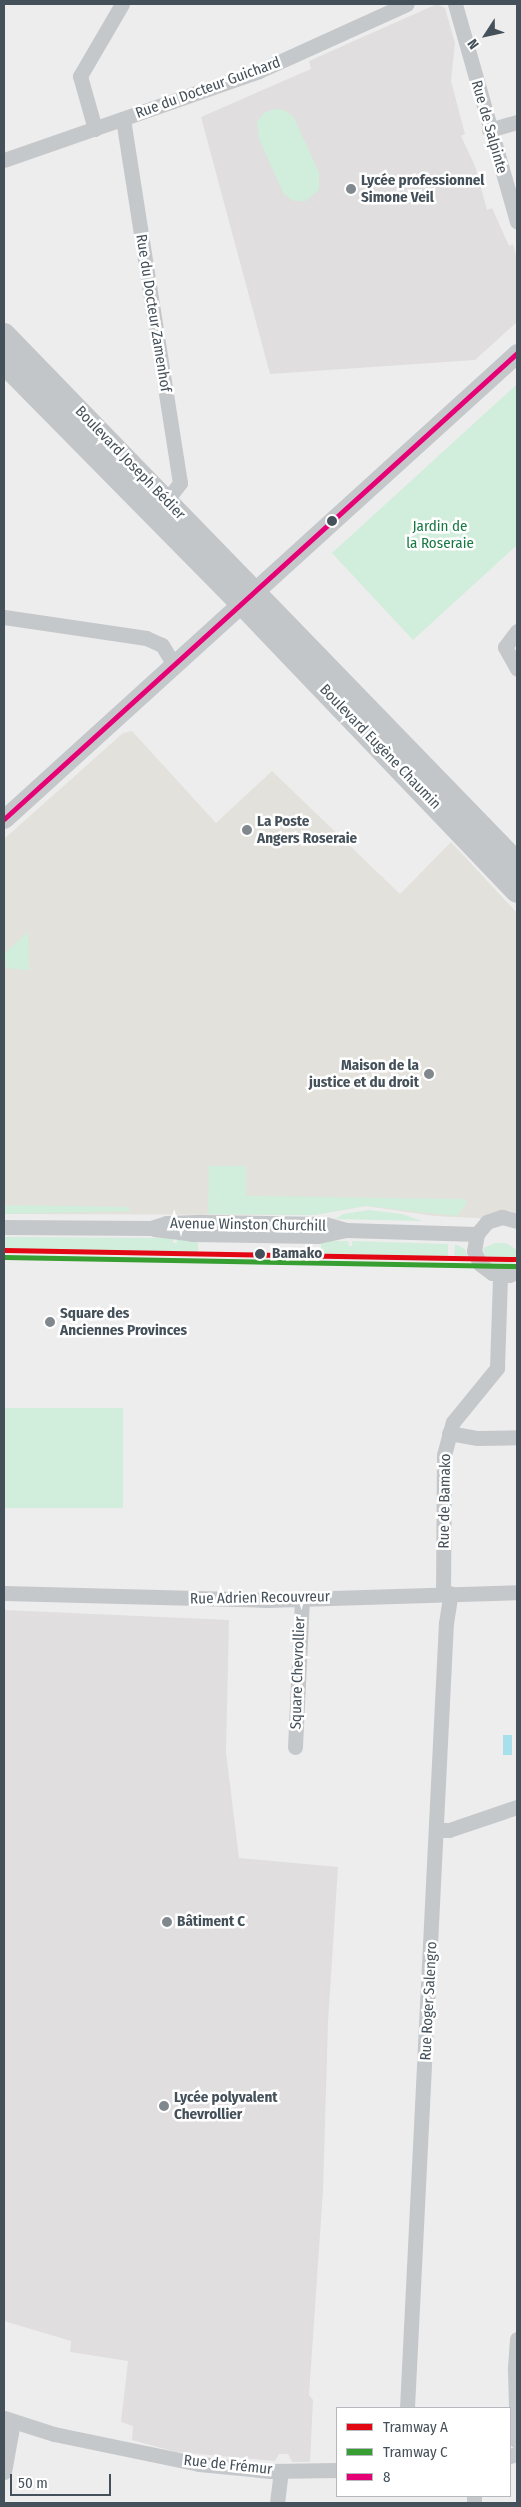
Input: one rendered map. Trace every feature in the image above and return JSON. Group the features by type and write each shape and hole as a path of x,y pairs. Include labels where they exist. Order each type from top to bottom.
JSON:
{"main road":[{"name":"Boulevard Joseph Bédier","path":"4,335 166,501 249,597"},
{"name":"Boulevard Joseph Bédier","path":"4,362 249,597"},
{"name":"Boulevard Eugène Chaumin","path":"249,597 517,864"},
{"name":"Boulevard Eugène Chaumin","path":"249,597 517,891"}],"street":[{"path":"95,129 80,76 122,4"},
{"name":"Rue du Docteur Guichard","path":"4,160 270,66 407,4"},
{"name":"Rue de Salpinte","path":"455,4 489,130 517,221"},
{"name":"Rue du Docteur Zamenhof","path":"123,119 180,482 166,501"},
{"path":"489,130 517,122"},
{"path":"4,818 517,354"},
{"path":"4,617 146,638 162,645 174,665"},
{"path":"517,631 505,648 517,669"},
{"path":"517,1221 494,1219 477,1234 476,1258 485,1269 500,1276 517,1272"},
{"name":"Avenue Winston Churchill","path":"4,1226 151,1228 166,1223 197,1222 326,1224 346,1230 477,1234"},
{"name":"Rue de Bamako","path":"447,1593 444,1455 449,1433 459,1413 498,1368 500,1276"},
{"path":"449,1433 478,1438 517,1438"},
{"name":"Rue Adrien Recouvreur","path":"4,1593 127,1599 302,1599 517,1592"},
{"name":"Rue Roger Salengro","path":"408,2407 438,1830 447,1593"},
{"name":"Square Chevrollier","path":"295,1747 302,1599"},
{"path":"438,1830 449,1830 517,1807"},
{"path":"517,2339 515,2370 517,2441"},
{"path":"4,2472 8,2420"},
{"name":"Rue de Frémur","path":"8,2420 54,2434 199,2464 281,2471 336,2470"},
{"path":"277,2503 281,2471"}],"shaded area":[{"name":"Lycée professionnel Simone Veil","path":"437,4 445,8 455,43 451,81 465,134 461,136 475,166 487,210 492,208 509,246 513,244 517,259 517,322 475,360 270,374 201,117 311,69 309,61"},
{"path":"132,731 216,823 272,771 400,894 451,842 517,913 517,1220 435,1216 366,1206 314,1215 4,1214 4,839 123,733"},
{"name":"Lycée polyvalent Chevrollier","path":"4,1610 229,1620 226,1752 239,1858 338,1867 328,2022 323,2191 309,2395 313,2400 310,2462 292,2462 288,2454 279,2454 275,2461 176,2452 132,2440 133,2426 121,2422 128,2361 70,2352 71,2341 4,2321"}],"green space":[{"path":"274,109 284,110 293,116 319,172 319,190 306,201 294,201 284,194 259,139 257,122 264,113"},
{"name":"Jardin de la Roseraie","path":"516,385 517,545 413,640 332,553"},
{"path":"28,932 29,970 6,968 4,954"},
{"path":"209,1166 246,1166 246,1196 465,1199 467,1203 457,1216 366,1206 314,1215 208,1214"},
{"path":"4,1205 127,1207 131,1211 4,1214"},
{"path":"369,1210 402,1214 422,1221 335,1219 343,1214"},
{"path":"4,1237 173,1238 173,1243 177,1243 177,1238 198,1238 198,1256 4,1253"},
{"path":"321,1241 348,1241 349,1246 352,1246 352,1241 448,1244 448,1261 321,1259"},
{"path":"495,1243 506,1243 517,1250 517,1260 507,1267 495,1266 486,1259 483,1248"},
{"path":"455,1244 465,1249 469,1261 454,1261"},
{"path":"4,1408 123,1408 123,1508 4,1508"}],"water":[{"path":"503,1735 512,1735 512,1755 503,1755"}],"tram line":[{"name":"A","path":"4,1250 517,1259"},
{"name":"C","path":"4,1257 517,1266"}],"transit line":[{"name":"8","path":"4,819 517,353"}],"place":[{"name":"Lycée professionnel Simone Veil","path":"351,189"},
{"name":"La Poste Angers Roseraie","path":"247,830"},
{"name":"Maison de la justice et du droit","path":"429,1074"},
{"name":"Bamako","path":"260,1254"},
{"name":"Square des Anciennes Provinces","path":"50,1322"},
{"name":"Bâtiment C","path":"167,1922"},
{"name":"Lycée polyvalent Chevrollier","path":"164,2106"}]}
